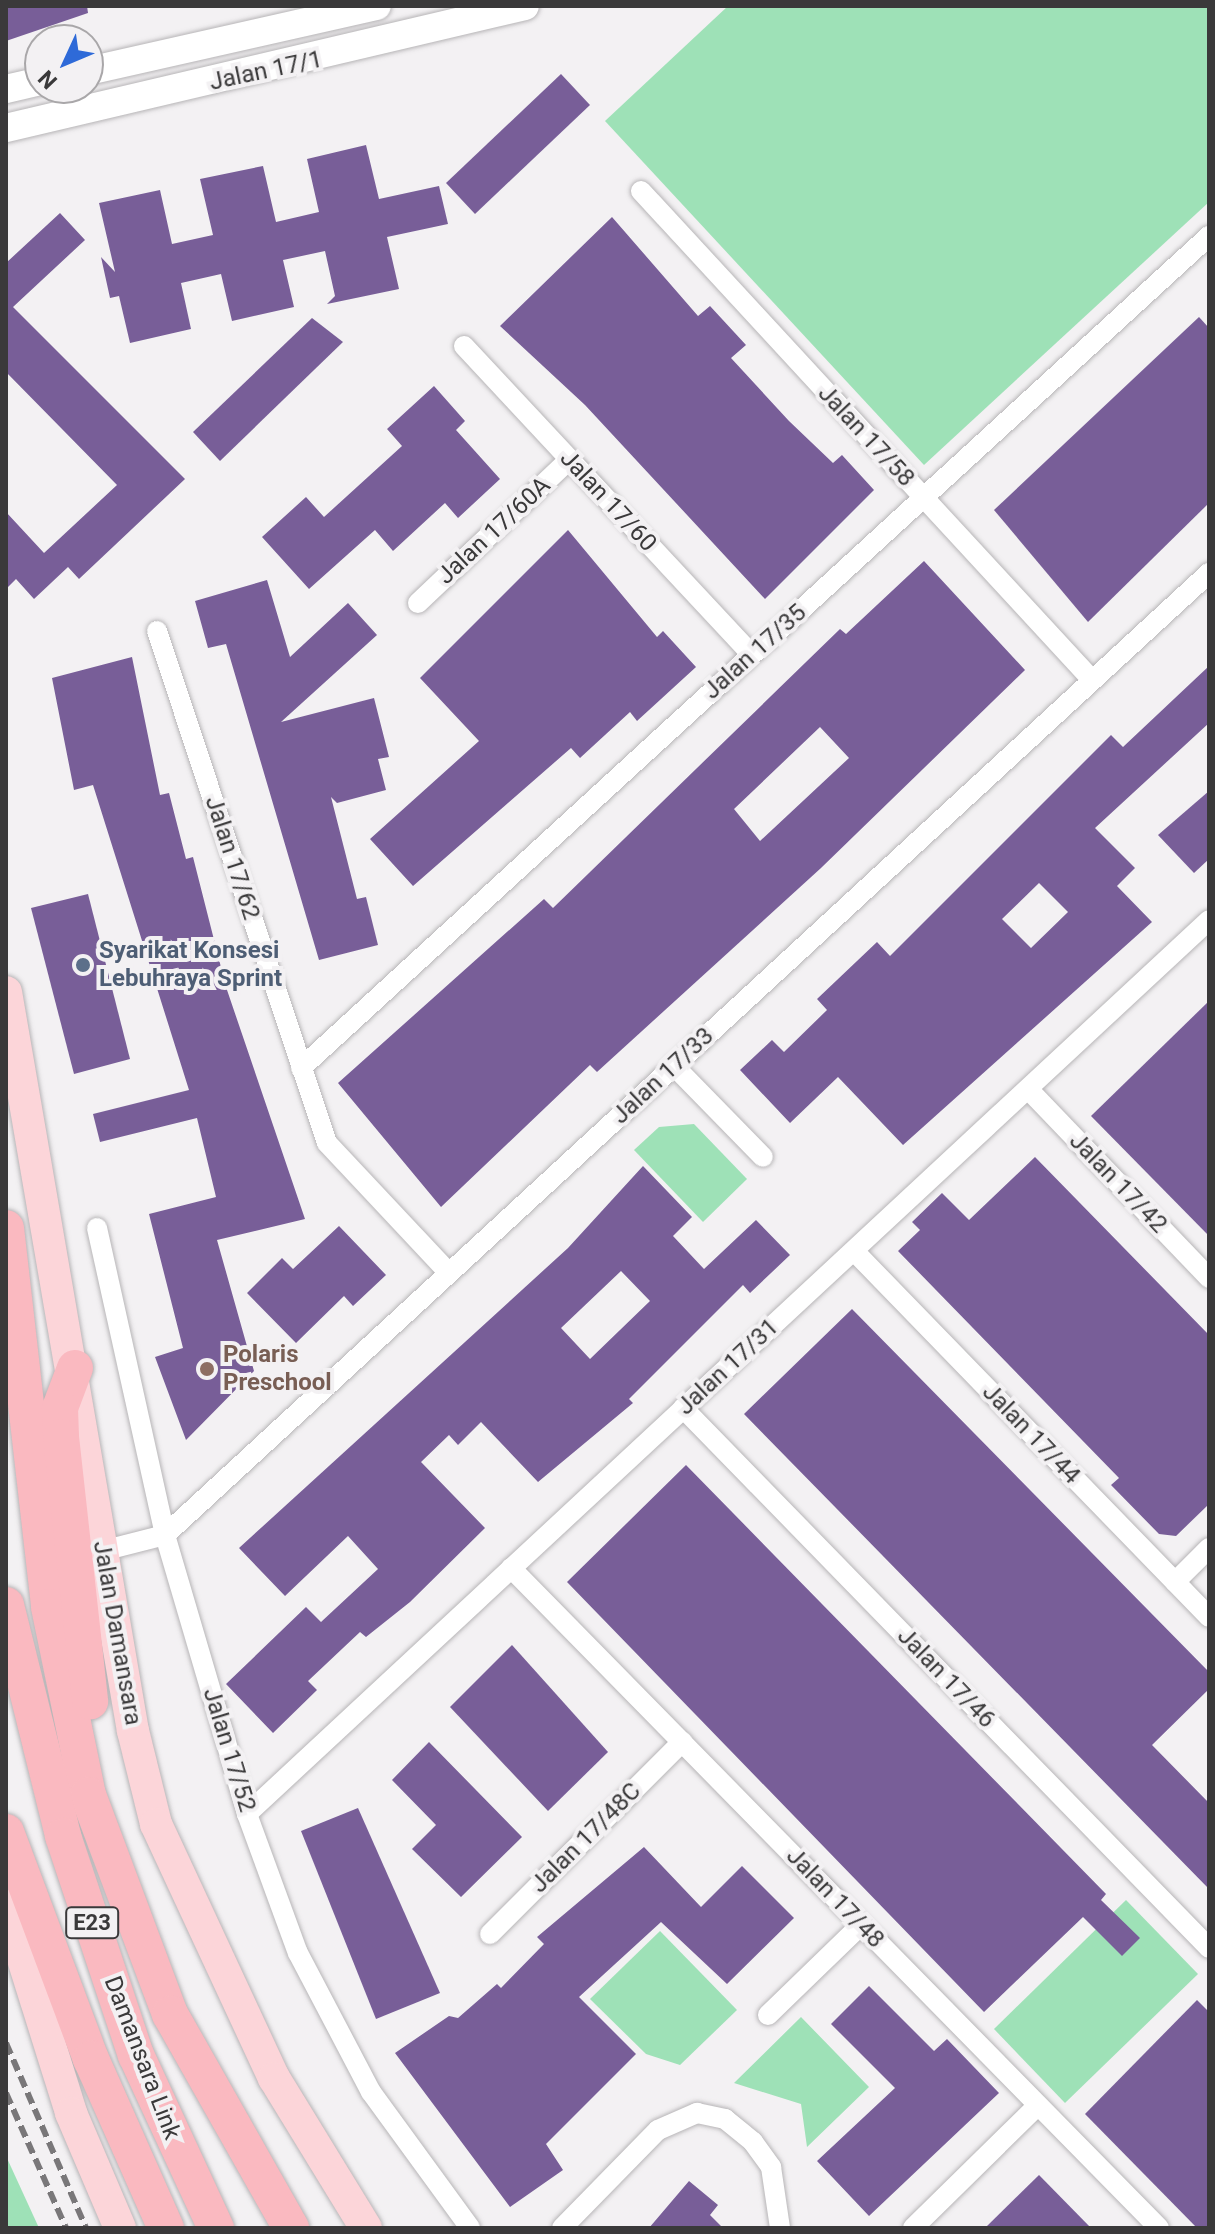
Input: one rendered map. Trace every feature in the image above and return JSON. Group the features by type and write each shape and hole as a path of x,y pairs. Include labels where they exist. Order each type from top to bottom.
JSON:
{"highway":[{"path":"6,1228 49,1607 74,1733 123,1901 170,2014 291,2228"},
{"path":"74,1733 91,1696 61,1437 60,1408 75,1368"},
{"name":"Damansara Link","path":"6,1605 63,1836 136,2055 216,2228"},
{"name":"Damansara Link","path":"6,1832 91,2059 166,2228"}],"main road":[{"name":"Jalan Damansara","path":"6,992 44,1241 75,1368 102,1551 156,1824 274,2078 366,2228"},
{"path":"6,1905 71,2113 120,2228"}],"street":[{"name":"Jalan 17/1","path":"104,67 377,6"},
{"name":"Jalan 17/1","path":"6,128 525,6"},
{"name":"Jalan 17/58","path":"641,191 1092,680"},
{"name":"Jalan 17/35","path":"301,1068 1209,236"},
{"name":"Jalan 17/60","path":"464,346 752,655"},
{"name":"Jalan 17/60A","path":"418,603 570,459"},
{"name":"Jalan 17/33","path":"102,1551 165,1535 1209,573"},
{"name":"Jalan 17/62","path":"157,631 327,1143 449,1273"},
{"name":"Jalan 17/31","path":"247,1814 1207,925"},
{"path":"674,1066 763,1157"},
{"name":"Jalan 17/42","path":"1028,1089 1209,1278"},
{"name":"Jalan 17/52","path":"97,1228 165,1535 247,1814 298,1953 371,2092 470,2228"},
{"name":"Jalan 17/44","path":"854,1251 1209,1617"},
{"name":"Jalan 17/46","path":"683,1408 1209,1948"},
{"path":"1175,1582 1209,1548"},
{"name":"Jalan 17/48","path":"511,1568 1159,2228"},
{"name":"Jalan 17/48C","path":"490,1934 682,1742"},
{"path":"768,2015 861,1925"},
{"path":"913,2228 1038,2105"},
{"path":"562,2228 658,2130 697,2113 725,2119 753,2142 771,2167 780,2228"}],"green space":[{"path":"728,6 1209,6 1209,202 924,465 605,121"},
{"path":"694,1124 747,1179 703,1222 634,1150 659,1127"},
{"path":"1126,1900 1198,1974 1065,2103 994,2029"},
{"path":"660,1931 737,2010 680,2065 646,2054 590,1999"},
{"path":"801,2017 869,2087 807,2147 801,2104 734,2083"},
{"path":"6,2156 39,2228 6,2228"}],"building":[{"path":"6,6 87,6 88,13 56,24 24,24 24,35 6,41"},
{"path":"561,74 590,105 475,214 446,183"},
{"path":"366,145 379,199 439,186 448,224 387,237 399,289 327,304 335,296 325,251 283,260 294,307 232,321 221,274 181,283 191,329 130,343 119,296 110,298 101,257 115,272 99,203 160,190 172,244 213,235 200,179 263,166 276,222 319,212 307,159"},
{"path":"60,213 85,240 13,307 185,479 79,579 68,567 34,599 16,579 6,589 6,512 44,553 117,485 6,372 6,263"},
{"path":"612,217 698,316 710,306 746,345 731,358 789,421 833,463 842,455 874,490 765,599 585,405 500,326"},
{"path":"1199,317 1209,328 1209,503 1088,622 994,510"},
{"path":"312,318 343,342 220,461 193,432"},
{"path":"434,386 465,421 456,430 500,479 458,518 445,503 393,551 375,530 309,589 262,537 306,497 324,517 402,446 387,429"},
{"path":"568,530 657,637 663,631 696,667 637,721 630,712 580,758 571,748 413,886 370,839 479,741 420,678"},
{"path":"924,561 1025,670 821,868 597,1072 590,1065 441,1207 338,1083 544,899 553,908 840,629 846,634","holes":["820,727 849,758 760,841 734,809"]},
{"path":"267,580 290,657 348,603 377,635 281,722 374,698 389,757 378,759 386,790 337,803 331,797 357,899 366,897 378,945 319,960 226,644 208,648 195,601"},
{"path":"132,657 160,795 169,793 186,859 193,857 226,987 305,1219 217,1240 254,1371 186,1440 155,1357 183,1348 149,1214 216,1197 197,1118 100,1142 93,1114 189,1090 93,785 74,790 52,678"},
{"path":"1209,666 1209,723 1095,828 1135,868 1117,886 1152,922 903,1145 838,1077 790,1123 740,1070 772,1040 784,1052 827,1010 817,999 877,942 890,956 1111,735 1123,747","holes":["1039,883 1068,912 1031,948 1002,919"]},
{"path":"1209,791 1209,859 1194,873 1158,835"},
{"path":"88,894 130,1059 74,1074 31,908"},
{"path":"1209,1001 1209,1236 1091,1116"},
{"path":"1035,1157 1209,1335 1209,1504 1176,1536 1159,1534 1111,1485 1119,1478 898,1251 920,1230 912,1222 942,1193 969,1220"},
{"path":"643,1166 692,1217 673,1236 704,1269 756,1220 790,1255 750,1293 743,1285 629,1399 633,1403 538,1482 481,1422 458,1445 449,1435 421,1462 485,1528 410,1602 366,1637 360,1632 308,1681 317,1690 273,1733 226,1684 306,1607 321,1622 378,1569 348,1536 285,1596 239,1548 568,1248","holes":["621,1271 650,1301 590,1359 561,1328"]},
{"path":"339,1226 386,1275 353,1306 344,1296 296,1343 247,1293 282,1258 293,1269"},
{"path":"852,1309 1209,1672 1209,1689 1152,1745 1209,1803 1209,1889 744,1414"},
{"path":"686,1465 1106,1894 1101,1900 1140,1938 1122,1956 1083,1917 984,2012 567,1582"},
{"path":"512,1645 608,1752 548,1811 450,1707"},
{"path":"429,1742 522,1837 461,1897 412,1849 436,1825 392,1780"},
{"path":"358,1808 440,1993 376,2019 301,1831"},
{"path":"644,1847 701,1907 742,1866 794,1918 727,1984 661,1922 579,1997 636,2054 546,2144 563,2170 510,2207 395,2053 449,2016 458,2018 497,1984 501,1988 544,1944 537,1937"},
{"path":"869,1986 934,2051 947,2039 999,2093 869,2216 817,2161 895,2088 831,2024"},
{"path":"1197,2000 1209,2012 1209,2228 1197,2228 1085,2114"},
{"path":"1039,2175 1091,2228 985,2228"},
{"path":"689,2181 718,2205 710,2215 723,2228 649,2228"}],"railway":[{"path":"6,2043 86,2228"},
{"path":"6,2093 66,2228"}],"place":[{"name":"Syarikat Konsesi Lebuhraya Sprint","path":"83,965"},
{"name":"Polaris Preschool","path":"207,1369"}]}
